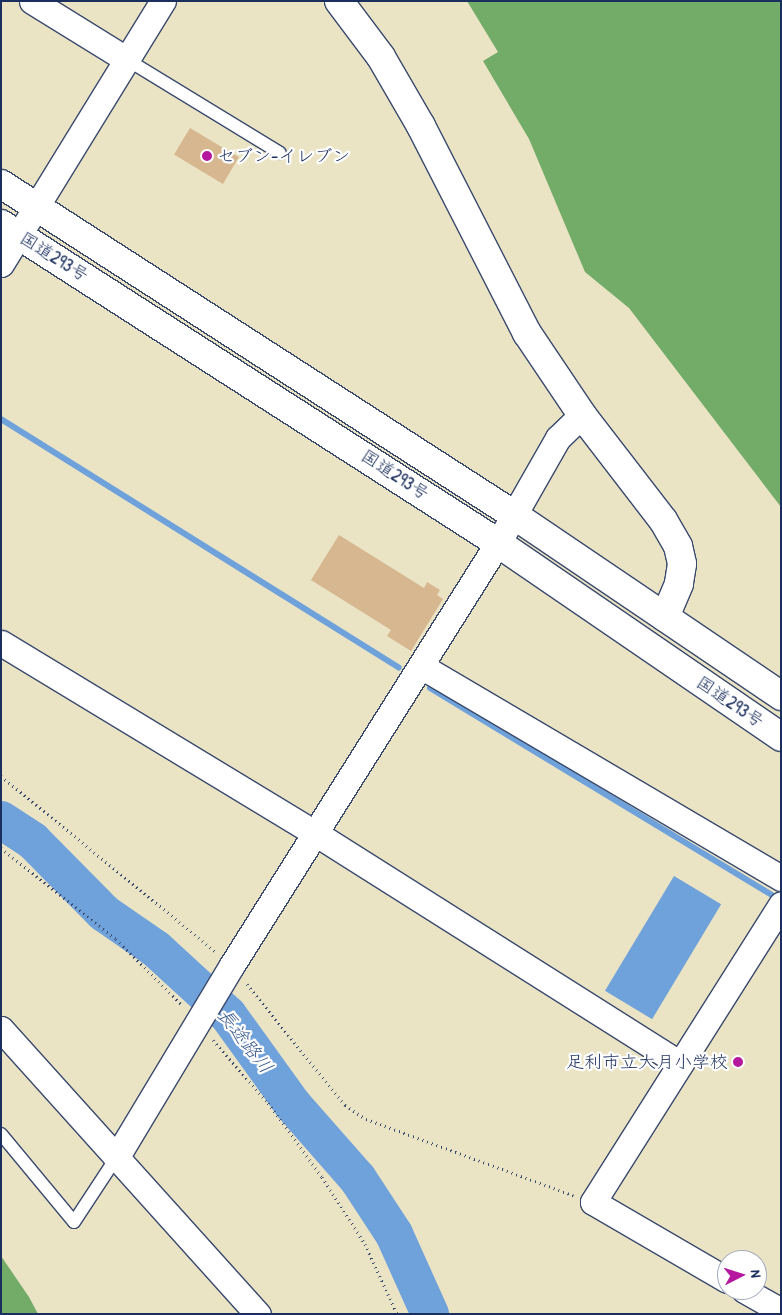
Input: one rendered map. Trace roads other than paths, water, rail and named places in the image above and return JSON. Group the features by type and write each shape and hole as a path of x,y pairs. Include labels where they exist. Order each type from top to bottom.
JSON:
{"main road":[{"path":"339,1 385,64 421,126 527,333 582,415 663,520 678,546 682,564 679,584 664,617"},
{"name":"国道293号","path":"1,184 514,515 781,696"},
{"name":"国道293号","path":"10,230 498,543 781,737"}],"street":[{"path":"32,1 126,59"},
{"path":"1,264 10,230 36,205 163,1"},
{"path":"116,1158 197,1021 498,543 558,438 582,415"},
{"path":"1,643 316,833 680,1064"},
{"path":"421,666 781,878"},
{"path":"717,1274 593,1202 781,906"},
{"path":"3,1035 258,1314"},
{"path":"761,1300 781,1312"}],"lane":[{"path":"126,59 280,153"},
{"path":"1,1134 74,1222 116,1158"}],"water":[{"path":"674,876 721,904 652,1019 605,991"}],"waterway":[{"path":"1,419 399,668"},
{"path":"430,688 774,896"},
{"name":"長途路川","path":"1,820 33,841 104,913 156,949 228,1015 293,1105 358,1179 394,1234 430,1314"}],"place":[{"name":"セブン-イレブン","path":"207,156"},
{"name":"足利市立大月小学校","path":"738,1062"}]}
